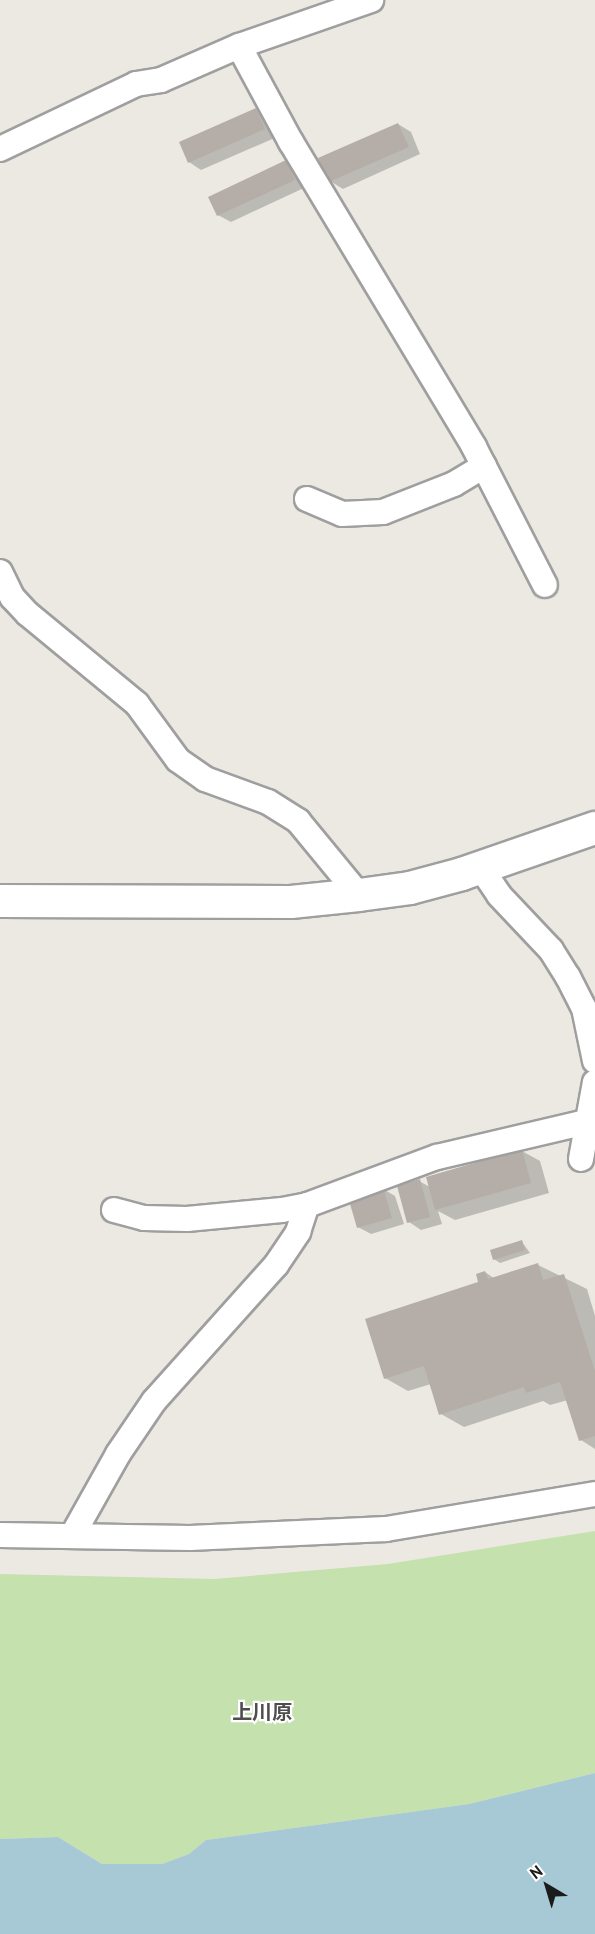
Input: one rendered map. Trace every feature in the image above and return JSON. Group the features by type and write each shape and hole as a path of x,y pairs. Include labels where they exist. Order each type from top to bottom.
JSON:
{"street":[{"path":"0,149 136,84 161,80 239,46 371,0"},
{"path":"239,46 297,152 484,466 545,585"},
{"path":"307,499 342,514 383,512 454,484 484,466"},
{"path":"0,572 12,597 28,614 137,704 177,760 205,779 268,802 298,820 359,895"},
{"path":"0,901 291,902 359,895 410,888 481,868 595,828"},
{"path":"481,868 499,895 551,950 568,977 584,1008 595,1061"},
{"path":"581,1159 592,1121 595,1082"},
{"path":"114,1210 144,1218 187,1219 307,1205 437,1157 592,1121"},
{"path":"72,1536 154,1401 276,1265 298,1232 307,1205"},
{"path":"0,1535 189,1538 386,1529 595,1494"}],"green space":[{"path":"595,1531 595,1773 469,1804 206,1840 189,1854 162,1864 102,1864 58,1837 0,1839 0,1574 214,1579 388,1564"}],"water":[{"path":"595,1773 595,1934 0,1934 0,1839 58,1837 102,1864 162,1864 189,1854 206,1840 469,1804"}],"building":[{"path":"256,108 265,129 188,163 179,142"},
{"path":"398,123 409,147 329,182 318,158"},
{"path":"286,160 295,180 217,216 208,197"},
{"path":"522,1149 531,1183 435,1210 426,1177"},
{"path":"420,1179 430,1217 407,1223 397,1186"},
{"path":"383,1187 392,1218 357,1228 348,1197"},
{"path":"522,1240 525,1250 493,1260 490,1250"},
{"path":"538,1263 543,1280 564,1274 595,1371 595,1436 579,1441 560,1382 526,1393 524,1387 439,1415 424,1366 384,1379 365,1319 478,1282 476,1274 485,1271 488,1279"}],"district":[{"name":"上川原","path":"262,1712"}]}
